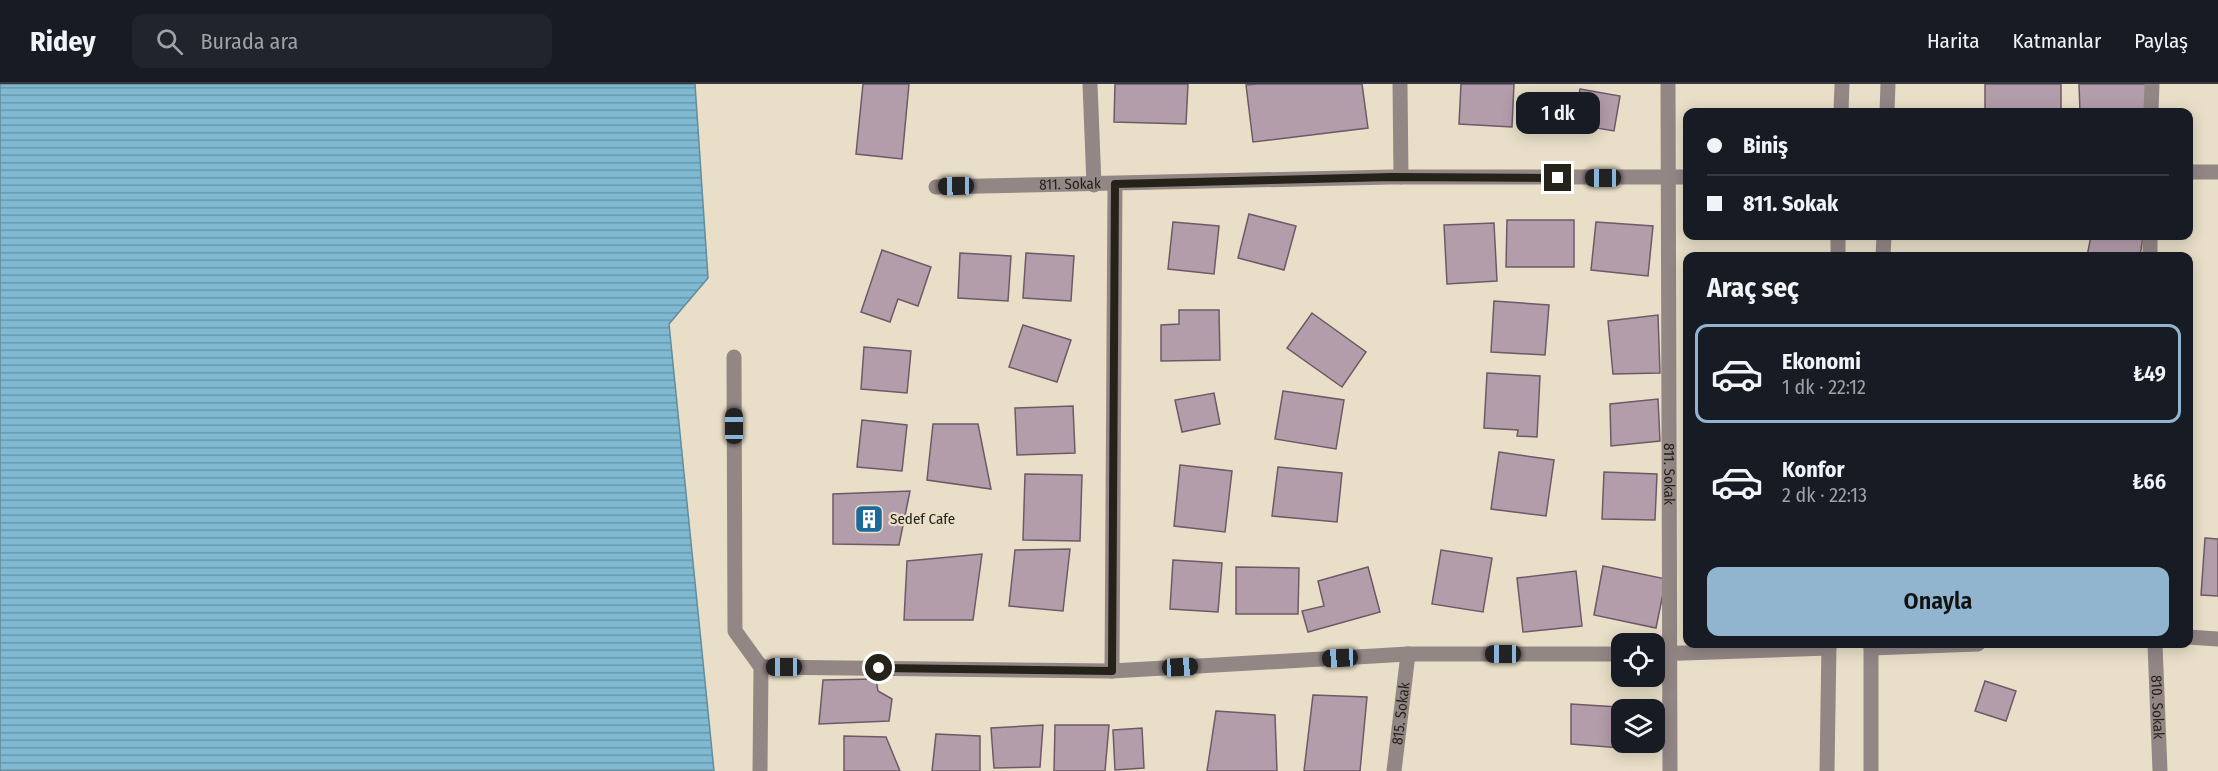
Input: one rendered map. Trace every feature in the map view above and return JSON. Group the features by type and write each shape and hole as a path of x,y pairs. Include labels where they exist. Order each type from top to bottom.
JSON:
{"street":[{"path":"1090,84 1094,185"},
{"path":"1400,84 1401,177"},
{"path":"1668,84 1670,178"},
{"path":"1841,108 1842,84"},
{"path":"1887,108 1888,84"},
{"path":"2151,108 2152,84"},
{"path":"2193,172 2218,172"},
{"name":"811. Sokak","path":"936,187 1401,177 1683,177"},
{"name":"811. Sokak","path":"1662,633 1670,178"},
{"path":"1112,671 1115,184"},
{"path":"734,357 735,630 761,667 760,771"},
{"path":"2193,637 2218,639"},
{"path":"1665,654 1787,648"},
{"path":"1827,771 1829,648"},
{"path":"1871,648 1871,771"},
{"name":"810. Sokak","path":"2155,648 2160,771"},
{"path":"761,667 1112,671 1408,654 1611,654"},
{"name":"815. Sokak","path":"1394,771 1408,654"},
{"name":"811. Sokak","path":"1664,687 1670,771"}],"water":[{"path":"0,84 695,84 708,278 669,324 714,771 0,771"}],"building":[{"path":"863,84 909,84 902,159 856,154"},
{"path":"1115,84 1188,84 1186,124 1114,122"},
{"path":"1362,84 1368,128 1253,142 1246,85"},
{"path":"1461,84 1514,84 1512,127 1459,124"},
{"path":"1985,84 2061,84 2061,108 1985,108"},
{"path":"2079,84 2147,84 2147,108 2080,108"},
{"path":"1580,89 1620,96 1614,131 1573,124"},
{"path":"1249,214 1296,226 1284,270 1238,258"},
{"path":"1507,220 1574,220 1574,267 1506,267"},
{"path":"1173,222 1219,226 1214,274 1168,269"},
{"path":"1596,222 1653,226 1648,276 1591,270"},
{"path":"1494,223 1497,281 1447,284 1444,225"},
{"path":"2090,240 2142,240 2141,252 2088,252"},
{"path":"882,250 931,267 918,306 898,299 890,322 861,312"},
{"path":"960,253 1011,256 1008,301 958,298"},
{"path":"1026,253 1074,256 1071,301 1023,298"},
{"path":"1494,301 1549,305 1545,355 1491,352"},
{"path":"1179,310 1219,310 1220,360 1161,361 1161,325 1179,324"},
{"path":"1312,313 1366,352 1342,387 1287,348"},
{"path":"1658,315 1660,373 1613,374 1608,321"},
{"path":"1023,325 1071,340 1057,382 1009,367"},
{"path":"864,347 911,351 907,393 861,389"},
{"path":"1487,373 1540,376 1537,437 1517,436 1518,430 1484,428"},
{"path":"1283,391 1344,400 1336,449 1275,439"},
{"path":"1214,393 1220,424 1182,432 1175,400"},
{"path":"1658,399 1660,441 1611,446 1610,404"},
{"path":"1073,406 1075,453 1017,455 1015,408"},
{"path":"862,420 907,425 902,471 857,467"},
{"path":"933,424 978,424 991,489 927,480"},
{"path":"1499,452 1554,460 1546,516 1491,509"},
{"path":"1180,465 1232,471 1225,532 1174,526"},
{"path":"1278,467 1342,473 1337,522 1272,516"},
{"path":"1604,472 1657,474 1655,520 1602,519"},
{"path":"1025,474 1082,475 1080,541 1023,540"},
{"name":"Sedef Cafe","path":"910,491 899,545 833,544 833,494"},
{"path":"2205,538 2218,539 2218,596 2201,595"},
{"path":"1070,549 1063,611 1009,606 1015,550"},
{"path":"1441,550 1492,558 1483,612 1432,604"},
{"path":"982,554 973,620 904,620 907,561"},
{"path":"1173,560 1222,563 1218,612 1170,609"},
{"path":"1603,566 1666,579 1656,628 1594,615"},
{"path":"1236,567 1299,568 1298,614 1236,614"},
{"path":"1368,567 1380,612 1308,632 1302,611 1324,606 1318,581"},
{"path":"1576,571 1582,626 1523,632 1517,578"},
{"path":"876,679 878,691 892,699 889,721 819,724 823,680"},
{"path":"1985,681 2016,691 2006,721 1975,711"},
{"path":"1313,695 1367,697 1360,771 1304,771"},
{"path":"1571,704 1611,707 1611,747 1571,744"},
{"path":"1216,711 1275,715 1277,771 1207,771"},
{"path":"1043,725 1040,767 994,768 991,728"},
{"path":"1055,725 1109,725 1105,771 1054,771"},
{"path":"1142,728 1144,768 1115,770 1113,730"},
{"path":"936,734 980,736 980,771 932,771"},
{"path":"844,736 886,737 900,771 844,771"}],"place":[{"name":"Sedef Cafe","path":"869,519"}],"route":[{"path":"879,668 1112,671 1115,184 1391,177 1558,178"}]}
